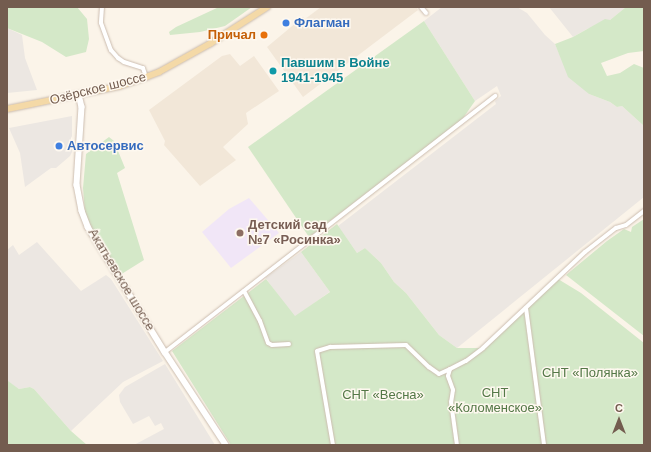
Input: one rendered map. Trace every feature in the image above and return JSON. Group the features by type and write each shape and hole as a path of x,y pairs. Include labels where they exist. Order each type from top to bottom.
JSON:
{"main road":[{"name":"Озёрское шоссе","path":"7,110 120,86 159,72 211,43 266,7"},
{"name":"Акатьевское шоссе","path":"79,95 82,107 77,185 84,219 97,243 165,352 226,445"}],"street":[{"path":"102,7 101,23 111,50 124,62 142,68 146,77"},
{"path":"421,7 426,13"},
{"path":"165,352 335,222 495,96"},
{"path":"333,445 317,351 330,347 406,345 429,367 439,374 450,370 466,361 483,348 558,279 575,260 610,233 626,225 644,211"},
{"path":"244,291 260,321 268,344 289,344"},
{"path":"526,308 544,445"},
{"path":"450,370 448,376 453,390 451,402 457,445"}],"shaded area":[{"path":"321,7 416,7 418,10 303,97 267,47 303,17 305,19"},
{"path":"442,7 517,7 527,13 545,35 555,44 561,58 589,94 610,102 617,107 622,106 644,126 644,197 457,348 439,335 406,293 394,282 381,263 365,248 357,253 338,226 496,104 495,101 501,96 497,86 475,101 424,21"},
{"path":"549,7 626,7 610,20 587,29 573,37"},
{"path":"7,28 22,35 25,58 37,90 7,93"},
{"path":"230,54 240,66 254,56 279,91 246,113 248,124 223,147 236,160 200,186 164,145 165,141 149,110 222,56"},
{"path":"72,116 72,152 70,156 56,168 51,168 25,187 20,153 9,128"},
{"name":"Детский сад №7 «Росинка»","path":"249,198 279,233 231,268 202,232 229,209"},
{"path":"37,242 81,291 106,275 111,279 163,361 123,382 71,431 34,389 30,387 19,389 7,381 7,250 13,245 19,255"},
{"path":"301,252 330,292 294,318 265,278"},
{"path":"165,364 215,445 134,445 164,429 161,423 155,426 149,416 133,424 120,402 119,395 125,387"}],"green space":[{"path":"7,7 77,7 87,19 89,39 86,52 66,57 42,42 7,28"},
{"path":"219,7 252,7 225,26 200,32 170,35 169,32 176,27"},
{"path":"626,7 644,7 644,51 628,53 601,63 607,76 620,73 634,64 644,68 644,126 622,106 617,107 610,102 589,94 568,77 555,44 573,37 605,19 610,20"},
{"path":"424,21 475,101 461,121 309,237 248,147"},
{"path":"109,137 114,141 125,168 117,173 144,260 120,275 96,237 85,213 83,188 86,154"},
{"path":"644,219 644,336 566,275 607,241 624,229 631,232 632,227"},
{"path":"337,224 357,253 365,248 381,263 394,282 406,293 439,335 457,348 483,348 558,279 581,293 644,343 644,445 231,445 172,351 266,279 295,316 330,292 301,252"},
{"path":"8,381 19,389 30,387 34,389 71,431 87,445 7,445"}],"place":[{"name":"Флагман","path":"286,23"},
{"name":"Причал","path":"264,35"},
{"name":"Павшим в Войне 1941-1945","path":"273,71"},
{"name":"Автосервис","path":"59,146"},
{"name":"Детский сад №7 «Росинка»","path":"240,233"}],"park label":[{"name":"СНТ «Полянка»","path":"590,373"},
{"name":"СНТ «Весна»","path":"383,395"},
{"name":"СНТ «Коломенское»","path":"495,402"}]}
